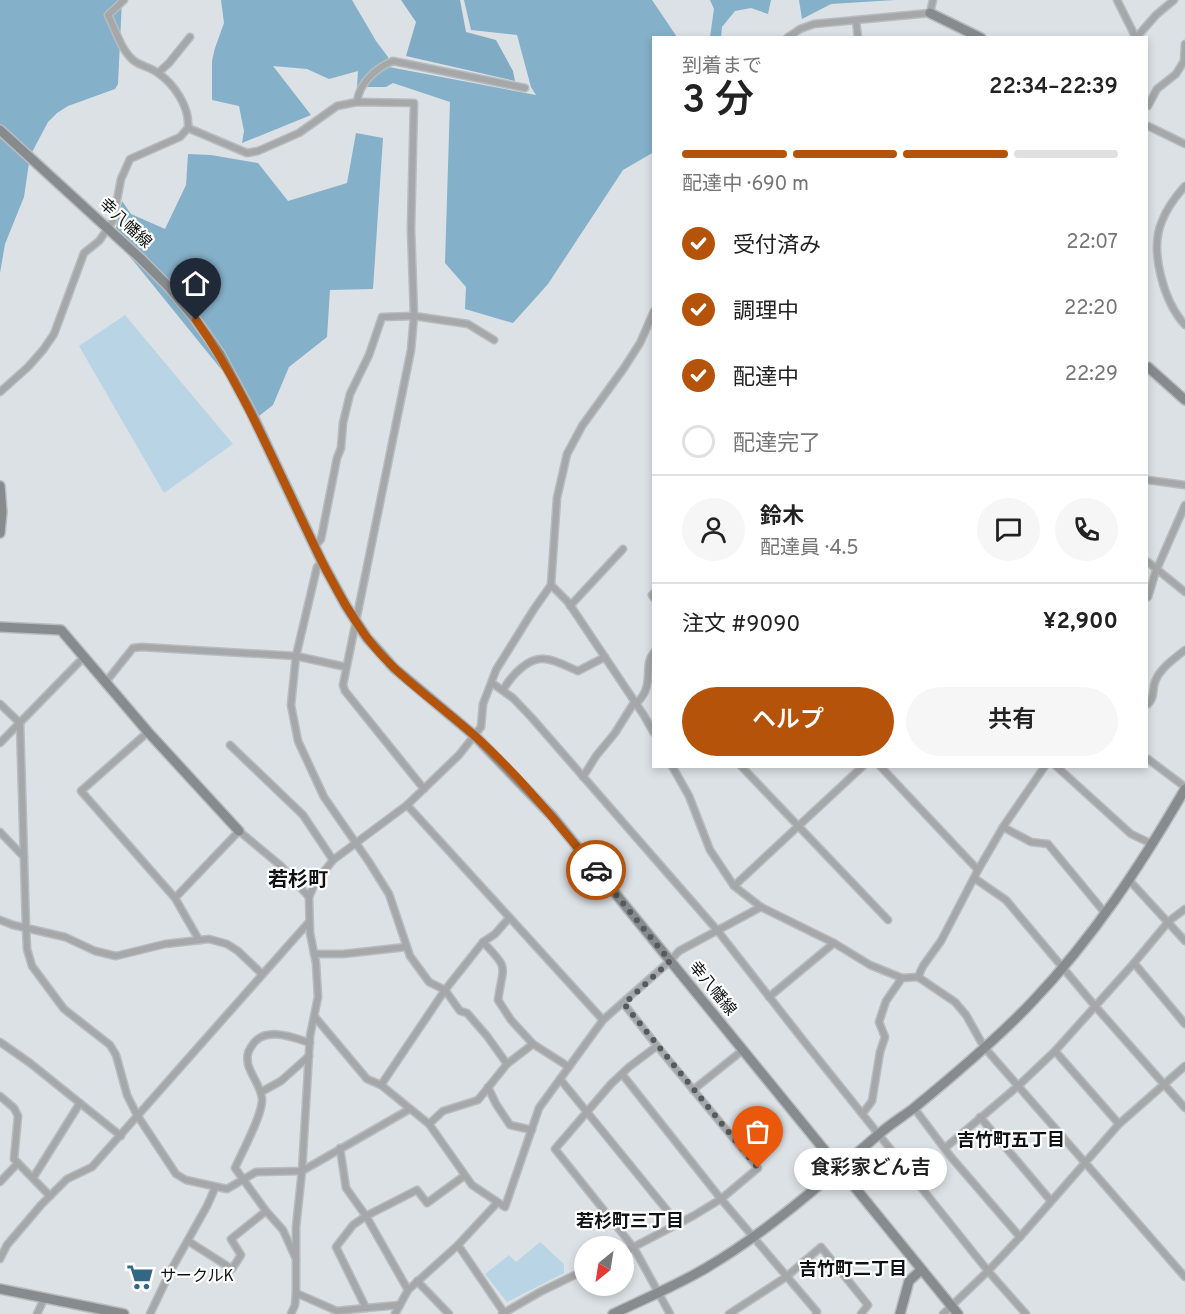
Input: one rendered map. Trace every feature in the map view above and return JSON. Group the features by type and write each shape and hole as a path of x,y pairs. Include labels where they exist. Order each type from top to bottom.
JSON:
{"street":[{"path":"0,392 43,350 54,334 84,253 99,241 113,221 121,179 130,159 180,137 188,128 184,103 158,73 132,59 108,15 124,0"},
{"path":"930,13 933,0"},
{"path":"1117,0 1135,36"},
{"path":"1138,36 1156,15 1174,0"},
{"path":"790,36 814,24 930,13 970,35"},
{"path":"856,21 858,36"},
{"path":"158,73 190,37"},
{"path":"1148,106 1157,89 1176,74 1184,61 1185,44"},
{"path":"357,102 362,84 383,65 393,61 525,88"},
{"path":"188,128 247,153 258,152 299,134 337,106 357,102 414,103 411,228 414,316 408,361 343,685 345,691 424,789"},
{"path":"1148,126 1185,144"},
{"name":"幸八幡線","path":"0,130 109,228 168,286 196,320 220,354 251,412 322,562 367,638 394,668 475,736 553,817 955,1310"},
{"path":"1185,186 1161,221 1158,244 1164,292 1185,325"},
{"path":"291,1314 295,1305 296,1293 296,1227 310,1043 319,983 309,922 309,897 315,883 333,860 407,805 475,736 481,727 483,704 496,670 551,585 557,498 567,454 582,426 634,351 652,315"},
{"path":"315,546 321,539 330,501 336,458 341,448 343,423 350,394 369,355 382,317 414,316 468,324 494,340"},
{"path":"1148,367 1185,400"},
{"path":"1148,480 1185,485"},
{"path":"0,486 2,512 0,533"},
{"path":"1148,597 1156,570 1185,505"},
{"path":"570,606 623,549"},
{"path":"322,562 317,567 296,656 291,705 298,741 324,797 389,894 406,947 420,971 429,982 445,990 460,1011 467,1013 488,1036 507,1065"},
{"path":"1148,562 1185,592"},
{"path":"551,585 570,606 636,702 652,730"},
{"path":"0,627 61,630 148,732 239,831 281,866 309,897"},
{"path":"105,683 133,648 141,647 296,656 346,667"},
{"path":"1148,704 1153,699 1155,681 1163,670 1185,650"},
{"path":"583,777 606,742 636,702 644,695 649,680 649,658 652,654"},
{"path":"0,743 84,657"},
{"path":"503,690 525,665 535,660 555,661 578,671 605,657"},
{"path":"1148,677 1155,681"},
{"path":"492,683 503,690 532,718 717,930 988,1270 1026,1314"},
{"path":"0,704 20,723 27,949 32,966 64,1009 110,1045 116,1055 128,1095 137,1115 177,1174 186,1180 227,1189 256,1172 302,1171 410,1109"},
{"path":"148,732 81,791 175,898 199,940"},
{"path":"230,745 303,815 333,860"},
{"path":"613,1314 705,1269 754,1236 839,1169 879,1133 914,1108 1031,1003 1106,913 1152,844 1185,788 1148,759"},
{"path":"675,768 710,849 734,886 761,907 834,943 870,965 902,978 918,977 955,1002 966,1015 984,1047 1185,1277"},
{"path":"743,768 888,920"},
{"path":"734,886 861,768"},
{"path":"882,768 978,870"},
{"path":"918,977 941,941 1003,827 1044,768"},
{"path":"1058,768 1131,834 1152,844"},
{"path":"407,805 603,1020"},
{"path":"1003,827 1031,842 1048,844 1106,913"},
{"path":"175,898 239,831"},
{"path":"0,832 24,858"},
{"path":"974,878 1006,900 1185,1108"},
{"path":"1129,880 1185,941"},
{"path":"315,1017 367,1079 381,1085 429,1124 472,1185 505,1208 539,1108 603,1020 624,1004 679,951 761,907"},
{"path":"945,1148 1018,1086 1054,1051 1169,921 1185,909"},
{"path":"381,1085 445,990 483,942 495,934 509,918"},
{"path":"0,920 65,937 95,951 116,956 165,944 209,939 227,944 238,951 262,974"},
{"path":"0,1259 7,1245 50,1196 67,1179 92,1167 121,1136 137,1115 309,922"},
{"path":"483,942 501,961 504,974 498,1000 511,1020 533,1044 569,1067"},
{"path":"770,997 834,943"},
{"path":"314,954 343,954 406,947"},
{"path":"1134,963 1185,1024"},
{"path":"863,1113 872,1101 879,1052 885,1037 879,1022 886,1001 902,978"},
{"path":"624,1004 758,1168 721,1199 679,1225 634,1248 670,1314"},
{"path":"297,1261 283,1230 266,1211 235,1168 261,1105 261,1092 248,1064 247,1053 253,1043 272,1034 310,1043"},
{"path":"0,1042 30,1063 121,1136"},
{"path":"429,1124 443,1111 478,1100 507,1065 533,1044"},
{"path":"624,1236 555,1149 611,1084 657,1046"},
{"path":"693,1090 742,1050"},
{"path":"1054,1051 1119,1124"},
{"path":"261,1092 281,1081 309,1056"},
{"path":"943,1314 955,1310 1119,1124 1185,1066"},
{"path":"622,1074 721,1199 817,1313"},
{"path":"560,1079 679,1225"},
{"path":"488,1087 495,1104 510,1125 532,1130"},
{"path":"0,1096 15,1108 18,1116 14,1159 50,1196"},
{"path":"33,1178 80,1103"},
{"path":"914,1108 1020,1237"},
{"path":"980,1117 1051,1201"},
{"path":"340,1148 346,1188 366,1216 408,1290"},
{"path":"0,1182 18,1163"},
{"path":"366,1308 336,1247 353,1226 366,1216 417,1190 427,1203 464,1176"},
{"path":"150,1314 215,1188"},
{"path":"395,1314 408,1290 458,1245 497,1203"},
{"path":"188,1241 232,1269 241,1255 231,1239 266,1211"},
{"path":"458,1245 504,1313 574,1275"},
{"path":"729,1314 786,1277 821,1247 868,1305 861,1314"},
{"path":"900,1314 909,1281 921,1270"},
{"path":"417,1281 449,1314"},
{"path":"0,1289 90,1310 124,1314"},
{"path":"296,1293 337,1311 400,1305"},
{"path":"37,1314 44,1299"}],"shaded area":[{"path":"0,0 122,0 118,84 115,89 68,106 48,122 30,156 24,197 5,244 0,273"},
{"path":"221,0 352,0 388,57 389,67 536,95 531,87 517,35 471,30 464,0 652,0 676,36 652,36 652,153 623,170 548,284 513,323 465,309 466,287 445,263 450,102 393,83 386,87 357,87 358,71 329,79 307,69 273,66 311,115 242,143 244,131 239,106 212,100 212,61 224,23"},
{"path":"401,0 460,0 466,32 496,40 513,71 515,81 406,56 416,22"},
{"path":"710,0 771,0 768,14 751,8 735,11 722,27 721,36 710,36 714,9"},
{"path":"799,0 895,0 831,4 802,19"},
{"path":"356,133 383,138 373,289 330,290 327,337 289,367 273,405 259,416 114,237 122,201 131,214 165,229 186,185 188,154 211,155 258,163 288,201 347,183"},
{"path":"125,315 233,444 164,493 79,346"},
{"path":"540,1242 564,1264 564,1273 507,1302 485,1274 509,1255 516,1262"}],"way so far":[{"path":"596,870 670,961 624,1004 758,1168"}],"place":[{"name":"食彩家どん吉","path":"758,1168"},
{"name":"サークルK","path":"140,1277"}],"district":[{"name":"若杉町","path":"298,881"},
{"name":"吉竹町五丁目","path":"1011,1141"},
{"name":"若杉町三丁目","path":"630,1222"},
{"name":"吉竹町二丁目","path":"853,1270"}],"route":[{"path":"196,320 220,354 251,412 322,562 367,638 394,668 475,736 553,817 596,870"}]}
